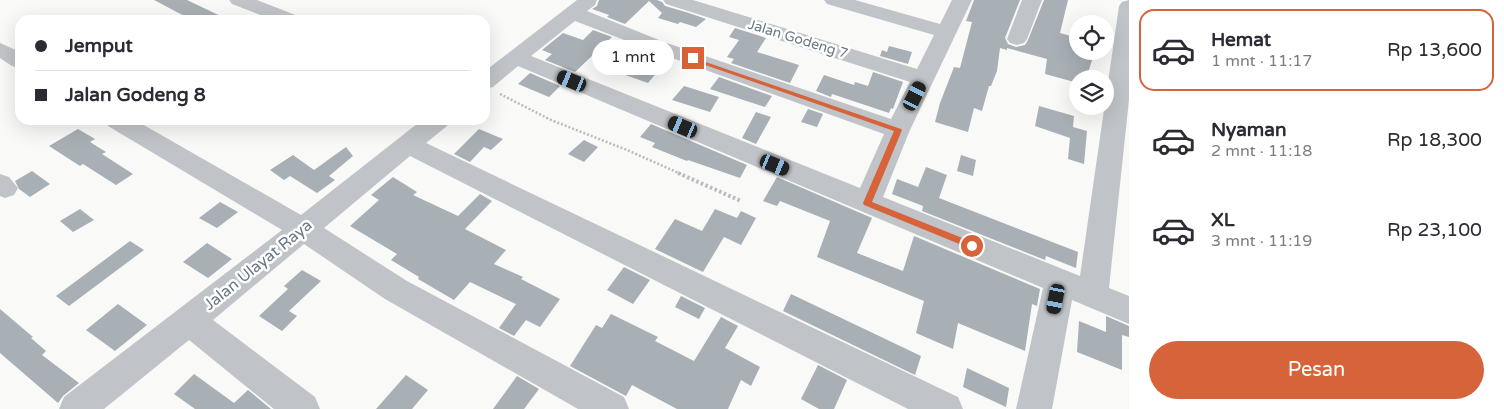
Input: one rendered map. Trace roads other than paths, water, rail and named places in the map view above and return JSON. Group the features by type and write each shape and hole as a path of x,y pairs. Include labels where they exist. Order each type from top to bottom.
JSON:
{"street":[{"path":"240,0 278,15"},
{"name":"Jalan Godeng 7","path":"673,0 924,79"},
{"path":"834,0 945,32"},
{"path":"867,203 898,130 962,0"},
{"path":"1017,39 1032,0"},
{"path":"492,88 517,58 581,4 658,46 898,130"},
{"path":"1093,295 1129,6"},
{"path":"0,49 15,59"},
{"path":"517,58 1129,310"},
{"path":"126,125 303,229 396,290 612,409"},
{"name":"Jalan Ulayat Raya","path":"77,409 190,321 432,125"},
{"path":"407,144 945,409"},
{"path":"1034,409 1060,281"},
{"path":"190,321 302,409"}]}
